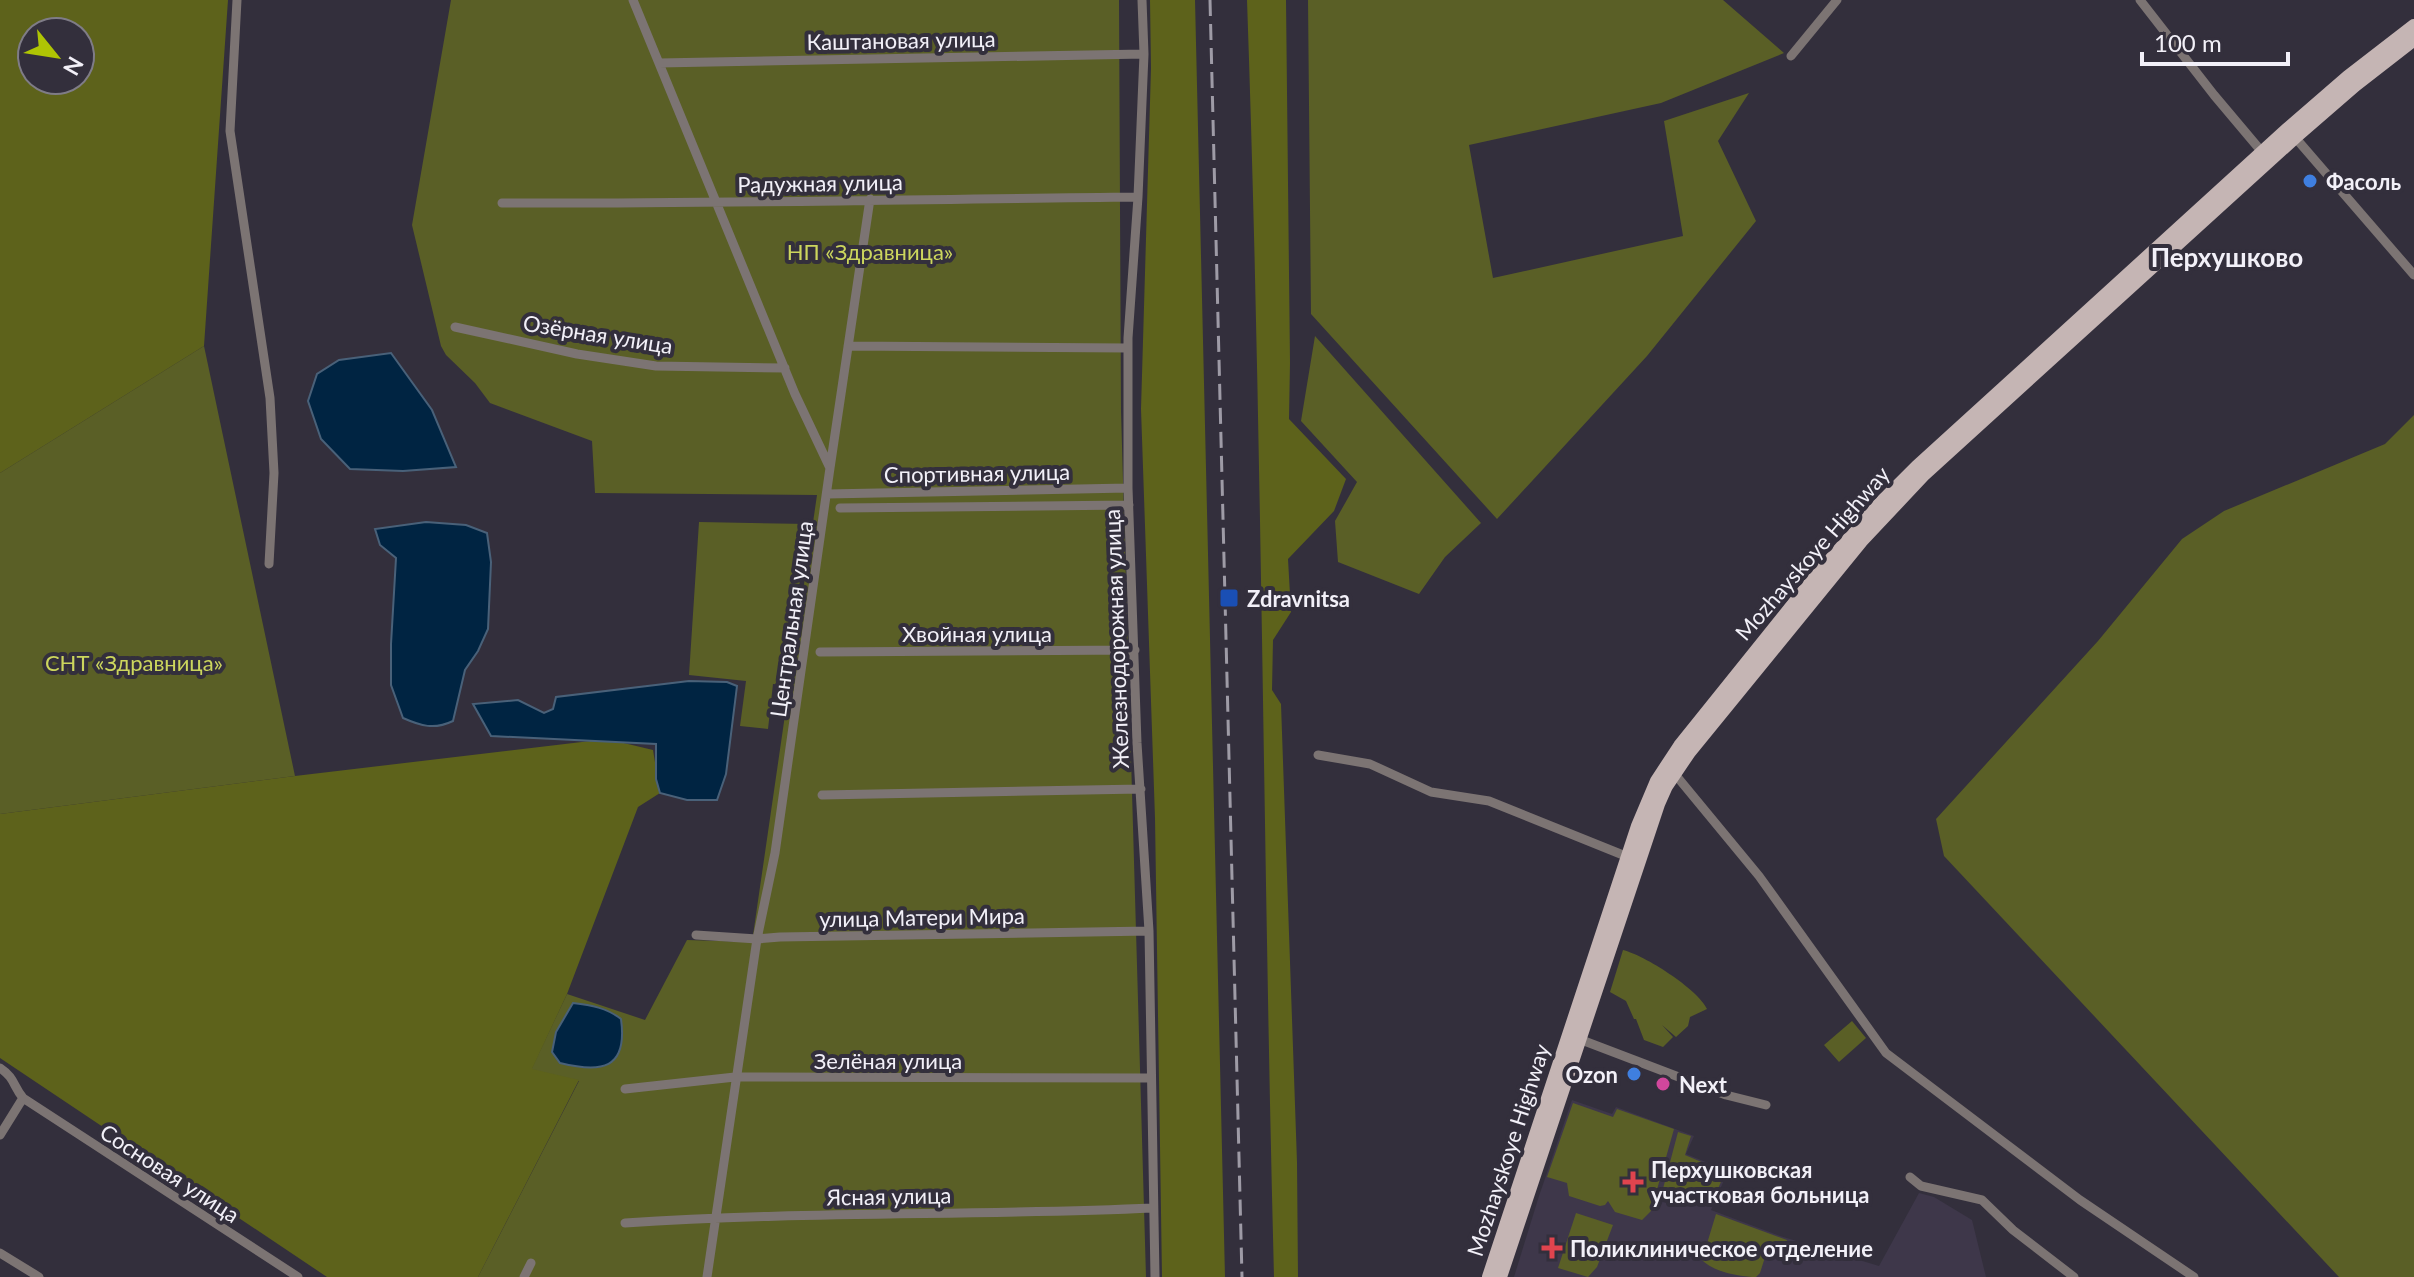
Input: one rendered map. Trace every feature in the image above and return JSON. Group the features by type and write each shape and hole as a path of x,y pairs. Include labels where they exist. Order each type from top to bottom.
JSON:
{"main road":[{"name":"Mozhayskoye Highway","path":"1500,1277 1653,816 1674,773 1832,575 1924,474 2348,77 2414,26"},
{"name":"Mozhayskoye Highway","path":"1489,1277 1628,857 1648,800 1665,767 1853,534 1908,476 2262,152 2414,39"}],"street":[{"path":"237,0 230,131 270,398 274,473 269,564"},
{"path":"633,0 785,368 830,468"},
{"name":"Железнодорожная улица","path":"1142,0 1144,54 1128,348 1128,488 1137,743 1149,931 1155,1277"},
{"path":"1791,56 1837,0"},
{"path":"2140,0 2262,152"},
{"name":"Каштановая улица","path":"659,63 1144,54"},
{"path":"2291,133 2414,275"},
{"name":"Радужная улица","path":"502,203 717,204 870,199 1138,197"},
{"name":"Центральная улица","path":"707,1277 757,939 775,853 870,199"},
{"name":"Озёрная улица","path":"455,327 577,354 656,366 785,368"},
{"path":"848,346 1128,348"},
{"name":"Спортивная улица","path":"827,494 1128,488"},
{"path":"840,508 1129,505"},
{"name":"Хвойная улица","path":"820,652 1135,650"},
{"path":"1318,755 1370,764 1431,792 1489,801 1628,857"},
{"path":"1674,773 1759,876 1886,1053 2080,1200 2194,1277"},
{"path":"822,795 1141,789"},
{"name":"улица Матери Мира","path":"696,935 757,939 1149,931"},
{"path":"1579,1039 1726,1095 1766,1105"},
{"name":"Сосновая улица","path":"0,1068 15,1082 23,1098 298,1277"},
{"name":"Зелёная улица","path":"625,1089 735,1077 1151,1078"},
{"path":"0,1135 23,1098"},
{"path":"1910,1177 1921,1186 1982,1200 2013,1230 2074,1277"},
{"name":"Ясная улица","path":"625,1223 716,1217 1153,1208"},
{"path":"0,1253 39,1277"},
{"path":"524,1277 531,1263"}],"shaded area":[{"name":"Перхушковская участковая больница","path":"1572,1100 1612,1114 1616,1107 1694,1136 1686,1154 1728,1171 1711,1210 1780,1236 1879,1266 1919,1193 1934,1197 1972,1220 1986,1277 1514,1277"}],"green space":[{"path":"0,0 228,0 204,346 0,473"},
{"name":"НП «Здравница»","path":"451,0 1119,0 1121,411 1146,1277 478,1277 579,1081 531,1070 567,994 645,1020 687,940 752,942 817,495 595,493 592,441 490,403 475,383 446,355 441,346 412,225"},
{"path":"1150,0 1195,0 1225,1277 1162,1277 1155,818 1141,409 1151,68"},
{"path":"1247,0 1286,0 1289,419 1346,479 1334,511 1288,559 1291,612 1273,640 1272,690 1281,704 1297,1162 1298,1277 1274,1277"},
{"path":"1308,0 1723,0 1784,53 1661,103 1469,145 1493,278 1683,236 1664,121 1749,93 1718,141 1756,221 1647,356 1497,519 1311,314"},
{"path":"1315,336 1481,523 1445,557 1419,594 1338,562 1335,521 1357,482 1301,421"},
{"name":"СНТ «Здравница»","path":"204,346 295,776 0,814 0,473"},
{"path":"2414,415 2414,1277 2339,1277 1944,856 1936,819 2098,641 2182,539 2224,511 2385,444"},
{"path":"699,522 808,524 785,685 773,684 768,729 740,726 746,681 689,675"},
{"path":"607,739 653,750 660,793 638,807 567,994 532,1069 579,1080 478,1277 327,1277 0,1058 0,814"},
{"path":"1623,950 1670,974 1693,992 1707,1009 1690,1017 1688,1026 1676,1037 1662,1025 1673,1037 1663,1047 1644,1040 1626,1001 1610,992"},
{"path":"1852,1021 1866,1038 1839,1062 1824,1045"},
{"path":"1573,1103 1613,1117 1617,1109 1674,1129 1651,1211 1642,1220 1615,1212 1608,1201 1600,1206 1569,1196 1567,1183 1547,1177"},
{"path":"1678,1132 1691,1136 1685,1155 1725,1172 1711,1206 1680,1197 1660,1200"},
{"path":"1576,1213 1613,1225 1597,1267 1588,1277 1558,1268"},
{"path":"1716,1214 1787,1240 1782,1257 1766,1254 1756,1277 1713,1268 1702,1260"}],"water":[{"path":"391,353 432,410 456,467 403,471 350,469 321,439 308,401 317,374 339,360"},
{"path":"426,522 466,525 487,533 491,562 488,629 465,670 453,721 434,726 403,718 391,685 396,558 380,545 375,529"},
{"path":"689,681 727,682 737,686 726,774 717,800 687,800 660,793 656,779 656,744 491,736 473,704 518,700 544,713 553,709 556,697"},
{"path":"573,1003 610,1012 621,1019 620,1049 616,1058 608,1064 588,1068 560,1063 552,1052 556,1032"}],"railway":[{"path":"1210,0 1242,1277"}],"place":[{"name":"Фасоль","path":"2310,181"},
{"name":"Zdravnitsa","path":"1229,598"},
{"name":"Ozon","path":"1634,1074"},
{"name":"Next","path":"1663,1084"},
{"name":"Перхушковская участковая больница","path":"1633,1182"},
{"name":"Поликлиническое отделение","path":"1552,1248"}],"district":[{"name":"Перхушково","path":"2227,257"}]}
